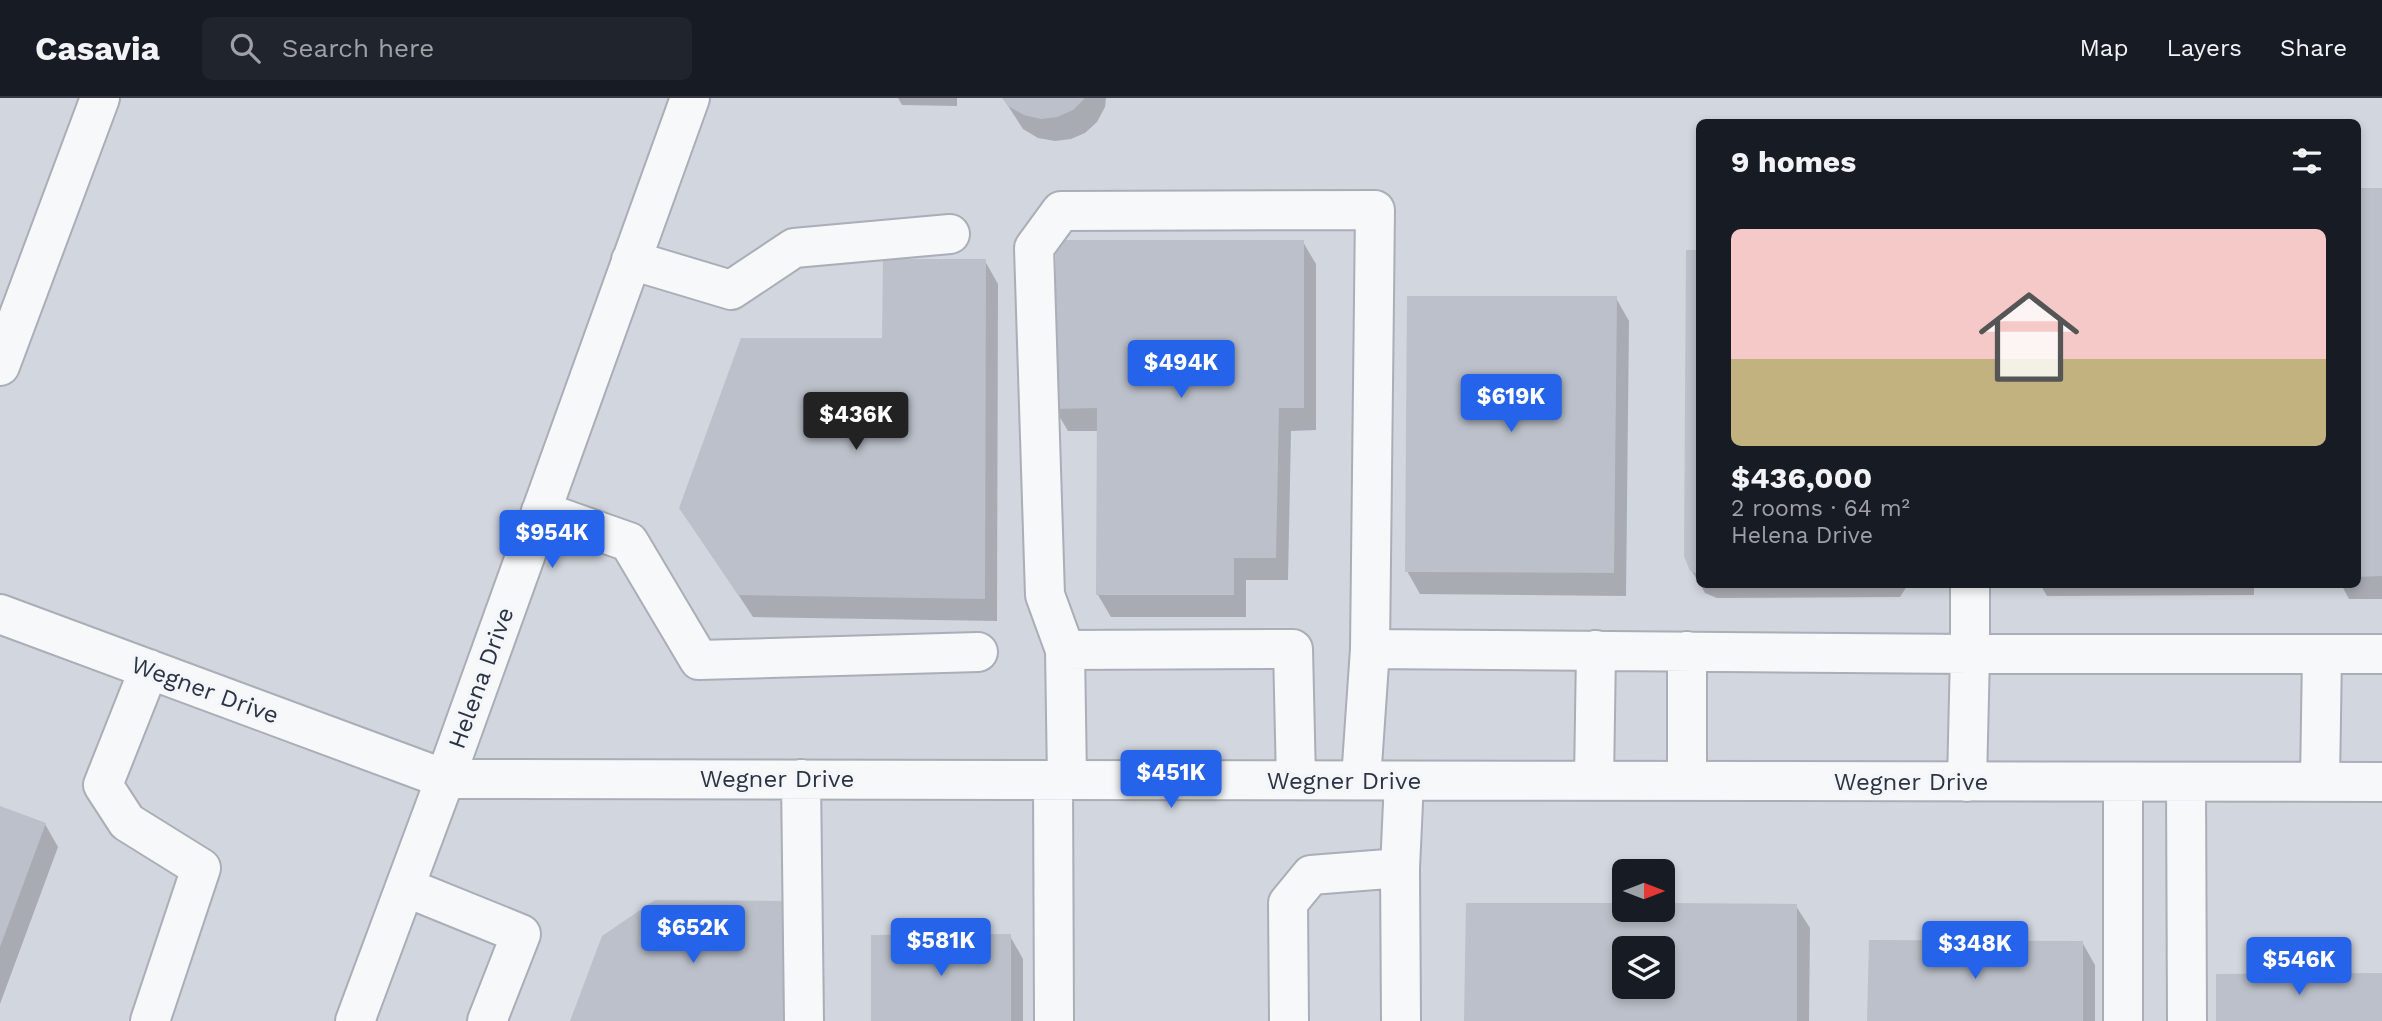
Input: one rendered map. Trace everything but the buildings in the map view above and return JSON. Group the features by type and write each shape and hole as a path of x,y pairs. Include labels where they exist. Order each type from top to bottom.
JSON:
{"street":[{"path":"0,366 100,98"},
{"name":"Helena Drive","path":"355,1021 690,98"},
{"path":"1054,1021 1065,650 1045,595 1034,248 1061,211 1375,210 1370,649 1361,780"},
{"path":"631,260 731,290 794,248 950,234"},
{"path":"541,511 629,541 699,660 978,652"},
{"path":"1967,782 1969,588"},
{"name":"Wegner Drive","path":"0,614 445,779 2382,782"},
{"path":"1065,650 1293,649 1296,780"},
{"path":"1370,649 2382,654"},
{"path":"1594,781 1596,650"},
{"path":"1687,651 1687,781"},
{"path":"2320,782 2322,654"},
{"path":"149,669 103,785 127,822 201,868 150,1021"},
{"path":"802,779 804,1021"},
{"path":"1401,1021 1400,868 1404,781"},
{"path":"2123,782 2123,1021"},
{"path":"2186,782 2187,1021"},
{"path":"1289,1021 1288,903 1311,874 1400,868"},
{"path":"405,887 521,934 487,1021"}],"shaded area":[{"path":"0,98 2382,98 2382,1021 0,1021"}]}
